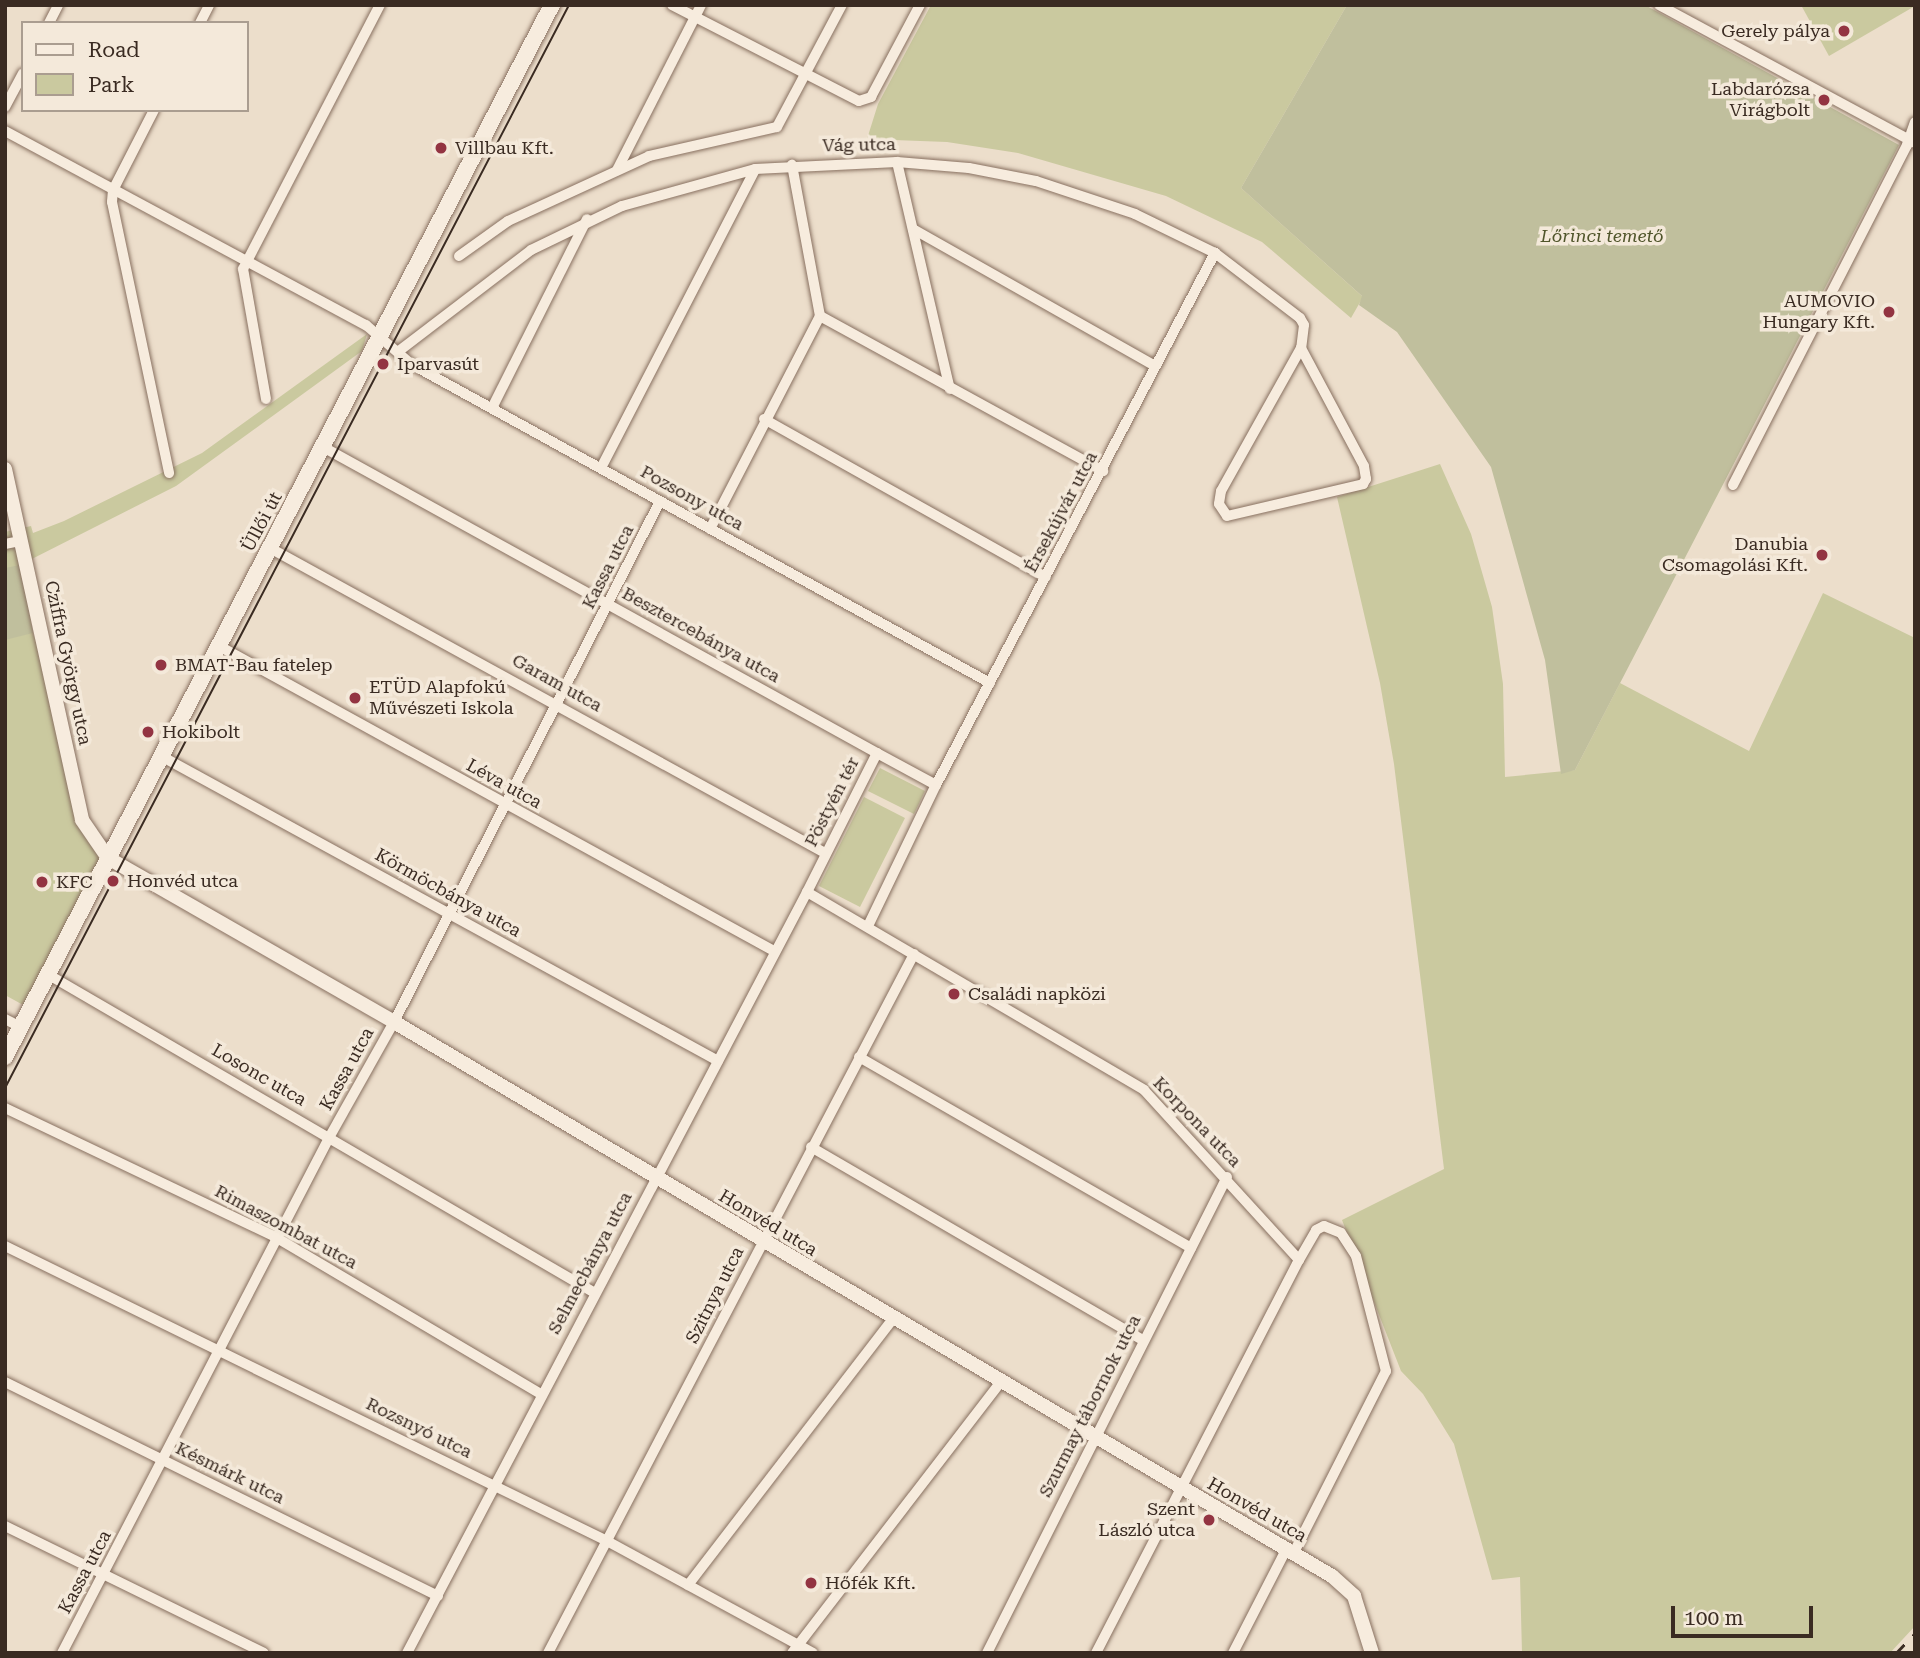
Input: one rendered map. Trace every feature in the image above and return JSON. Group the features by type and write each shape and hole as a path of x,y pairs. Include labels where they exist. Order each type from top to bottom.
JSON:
{"main road":[{"name":"Üllői út","path":"5,1057 382,337 552,5"}],"street":[{"path":"49,21 58,5"},
{"path":"201,21 209,5"},
{"path":"266,399 243,269 380,5"},
{"path":"672,5 806,76 865,101 920,5"},
{"path":"617,170 701,5"},
{"path":"459,256 508,221 649,156 777,127 842,5"},
{"path":"1659,5 1911,139"},
{"path":"5,107 21,77"},
{"path":"154,112 113,190 169,473"},
{"path":"1733,485 1911,139 1915,122"},
{"name":"Pozsony utca","path":"5,131 246,260 382,337 411,364 493,406 990,684"},
{"path":"897,162 950,389"},
{"name":"Vág utca","path":"399,351 531,250 587,219 755,169 792,165 897,162 969,168 1060,188 1169,228 1214,253 1300,318 1304,326 1301,348"},
{"path":"710,528 764,419 820,316 792,165"},
{"path":"601,468 755,169"},
{"path":"493,406 587,219"},
{"path":"913,229 1155,366"},
{"name":"Érsekújvár utca","path":"936,785 1104,471 1214,253"},
{"path":"820,316 1104,471"},
{"path":"1301,348 1364,466 1366,479 1363,485 1227,516 1219,504 1221,491 1301,348"},
{"path":"764,419 1046,576"},
{"name":"Besztercebánya utca","path":"323,447 877,753"},
{"name":"Cziffra György utca","path":"5,469 82,820 108,858"},
{"name":"Kassa utca","path":"62,1653 330,1136 394,1022 610,604 660,501"},
{"path":"5,544 21,541"},
{"name":"Garam utca","path":"270,548 558,703 825,853"},
{"name":"Léva utca","path":"219,646 774,951"},
{"name":"Pöstyén tér","path":"807,892 877,753 936,785"},
{"name":"Körmöcbánya utca","path":"161,756 718,1061"},
{"path":"807,892 868,926 936,785"},
{"name":"Honvéd utca","path":"108,858 394,1022 892,1320 1342,1584 1354,1596 1372,1653"},
{"name":"Selmecbánya utca","path":"407,1653 807,892"},
{"name":"Korpona utca","path":"868,926 1137,1085 1227,1177 1299,1260"},
{"name":"Szitnya utca","path":"551,1652 811,1147 914,954"},
{"name":"Losonc utca","path":"49,975 330,1136 595,1293"},
{"path":"5,1018 21,1027"},
{"path":"859,1057 1191,1248"},
{"name":"Rimaszombat utca","path":"5,1108 277,1238 541,1394"},
{"path":"811,1147 1143,1340"},
{"name":"Szurmay tábornok utca","path":"987,1653 1227,1177"},
{"path":"1096,1653 1299,1260 1316,1230 1324,1226 1341,1233 1356,1256 1387,1360 1381,1385 1233,1653"},
{"name":"Rozsnyó utca","path":"5,1246 220,1349 607,1541 688,1585 795,1649 813,1653"},
{"path":"688,1585 892,1320"},
{"name":"Késmárk utca","path":"5,1382 438,1596"},
{"path":"795,1649 1001,1382"},
{"path":"5,1526 264,1653"}],"green space":[{"path":"931,5 1347,5 1241,188 1363,297 1351,318 1262,242 1166,196 1018,153 947,142 867,139 878,104"},
{"name":"Lőrinci temető","path":"1347,5 1645,5 1899,145 1575,770 1561,774 1545,660 1491,467 1397,332 1359,305 1362,296 1241,188"},
{"name":"Gerely pálya","path":"1801,5 1915,5 1915,6 1829,56"},
{"path":"367,334 362,351 176,486 20,565 33,633 69,747 83,814 105,850 25,1006 5,995 5,532 31,526 33,533 64,521 202,453"},
{"path":"1440,464 1471,534 1492,607 1503,684 1505,777 1575,770 1620,683 1749,751 1823,593 1915,638 1915,1626 1890,1653 1522,1653 1520,1577 1492,1580 1454,1444 1423,1394 1401,1371 1342,1220 1444,1169 1394,764 1380,683 1337,497"},
{"path":"20,565 33,633 5,640 5,568"},
{"path":"880,768 925,791 914,814 868,791"},
{"path":"864,797 905,818 860,907 819,886"}],"tram line":[{"path":"5,1088 569,5"}],"railway":[{"path":"1896,1653 1915,1633"}],"place":[{"name":"Gerely pálya","path":"1844,31"},
{"name":"Labdarózsa Virágbolt","path":"1824,100"},
{"name":"Villbau Kft.","path":"441,148"},
{"name":"AUMOVIO Hungary Kft.","path":"1889,312"},
{"name":"Iparvasút","path":"383,364"},
{"name":"Danubia Csomagolási Kft.","path":"1822,555"},
{"name":"BMAT-Bau fatelep","path":"161,665"},
{"name":"ETÜD Alapfokú Művészeti Iskola","path":"355,698"},
{"name":"Hokibolt","path":"148,732"},
{"name":"Honvéd utca","path":"113,881"},
{"name":"KFC","path":"42,882"},
{"name":"Családi napközi","path":"954,994"},
{"name":"Szent László utca","path":"1209,1520"},
{"name":"Hőfék Kft.","path":"811,1583"}]}
